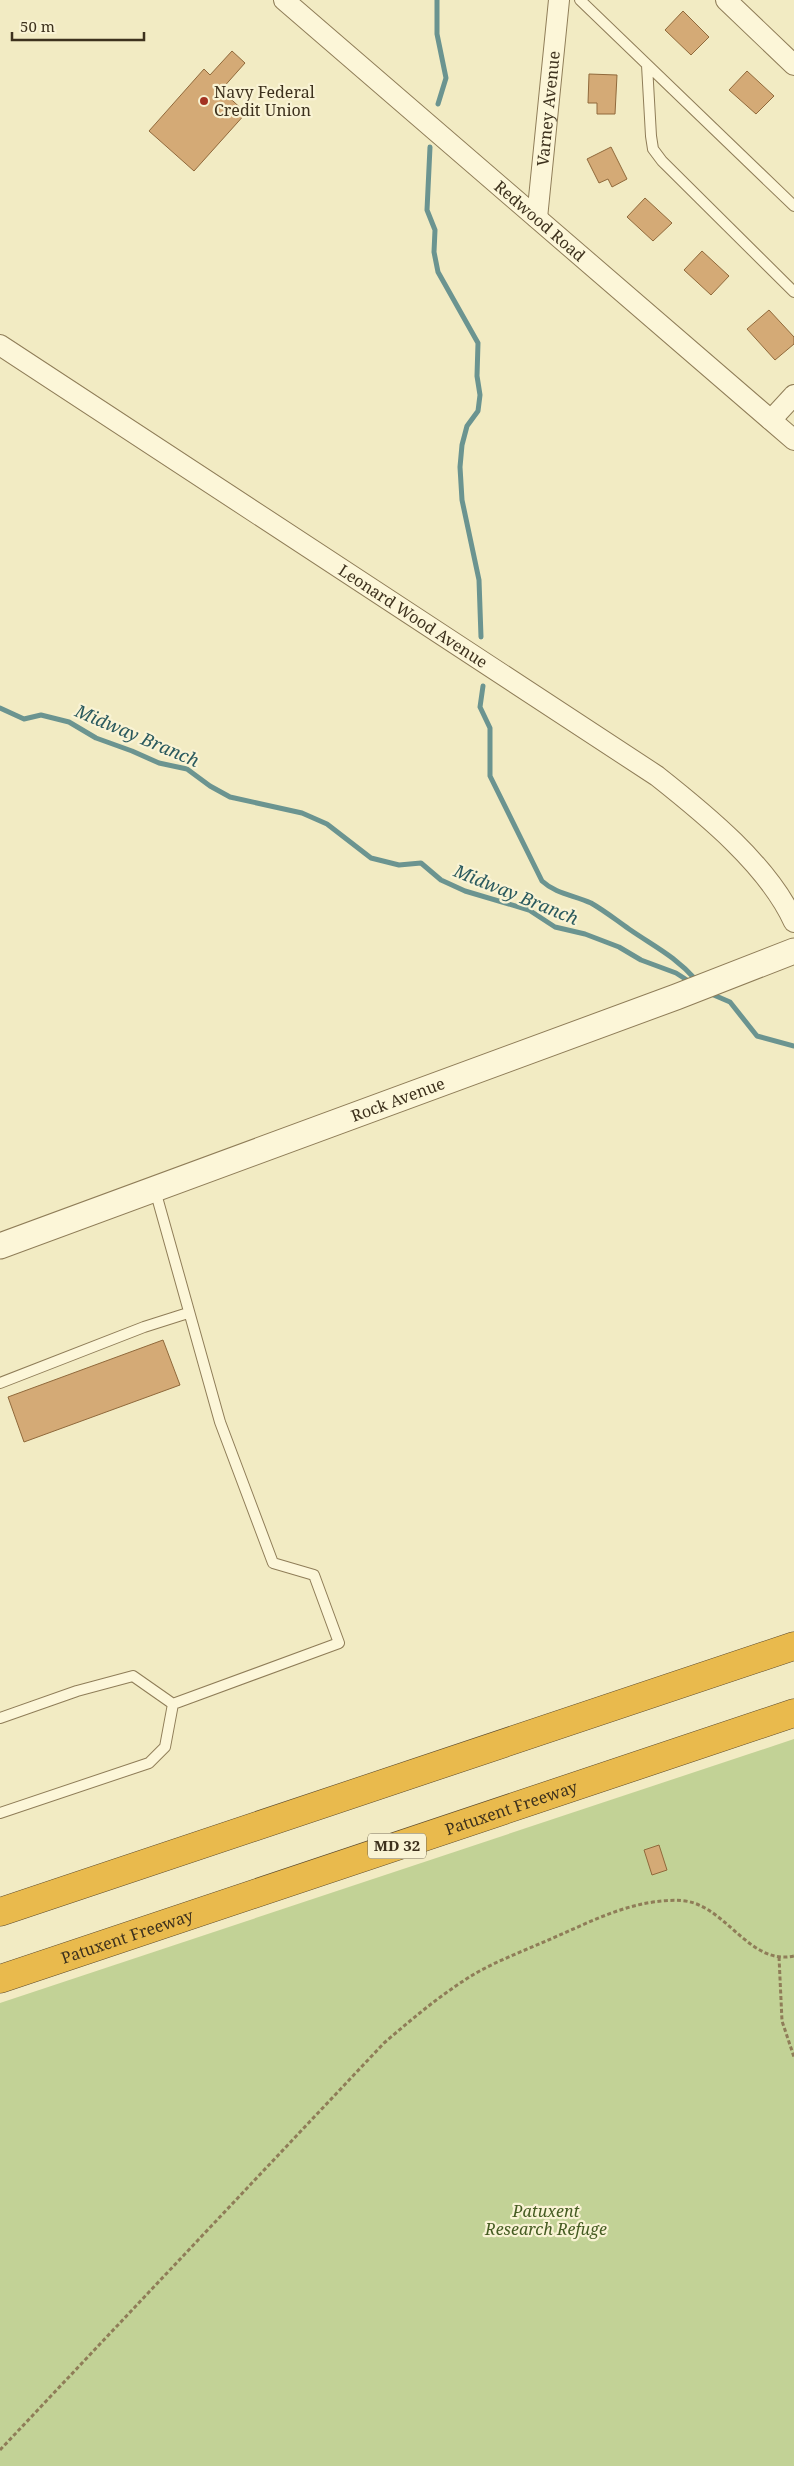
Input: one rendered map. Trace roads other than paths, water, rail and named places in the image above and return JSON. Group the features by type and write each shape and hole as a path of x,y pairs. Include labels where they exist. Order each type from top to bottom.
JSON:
{"highway":[{"path":"0,1912 794,1646"},
{"name":"Patuxent Freeway","path":"0,1979 794,1713"}],"street":[{"name":"Redwood Road","path":"284,0 794,440"},
{"name":"Varney Avenue","path":"537,218 559,0"},
{"path":"726,0 794,65"},
{"name":"Leonard Wood Avenue","path":"0,345 657,776 692,804 738,847 758,869 794,922"},
{"path":"771,420 794,395"},
{"name":"Rock Avenue","path":"0,1246 676,997 794,951"}],"lane":[{"path":"580,0 794,206"},
{"path":"647,65 653,149 662,161 745,241 794,292"},
{"path":"155,1190 220,1422 272,1564 314,1575 339,1643 173,1704"},
{"path":"0,1383 144,1327 188,1313"},
{"path":"0,1718 77,1691 133,1676 173,1704"},
{"path":"0,1812 149,1763 165,1747 173,1704"}],"waterway":[{"path":"437,0 437,34 446,78 438,104"},
{"path":"430,147 427,210 435,230 434,252 438,272 478,343 477,376 480,395 478,411 467,426 462,445 460,467 462,500 479,580 481,637"},
{"path":"483,686 480,707 490,728 490,776 542,881 559,892 585,900 601,909 673,958 697,981"},
{"name":"Midway Branch","path":"0,708 24,719 41,715 69,722 96,738 159,763 187,769 210,786 230,797 302,813 327,824 371,858 399,865 421,863 441,880 465,891 529,910 555,927 585,934 619,947 641,960 676,973 690,982"},
{"name":"Midway Branch","path":"709,993 730,1002 757,1036 794,1046"}],"place":[{"name":"Navy Federal Credit Union","path":"204,101"}],"park label":[{"name":"Patuxent Research Refuge","path":"546,2220"}]}
